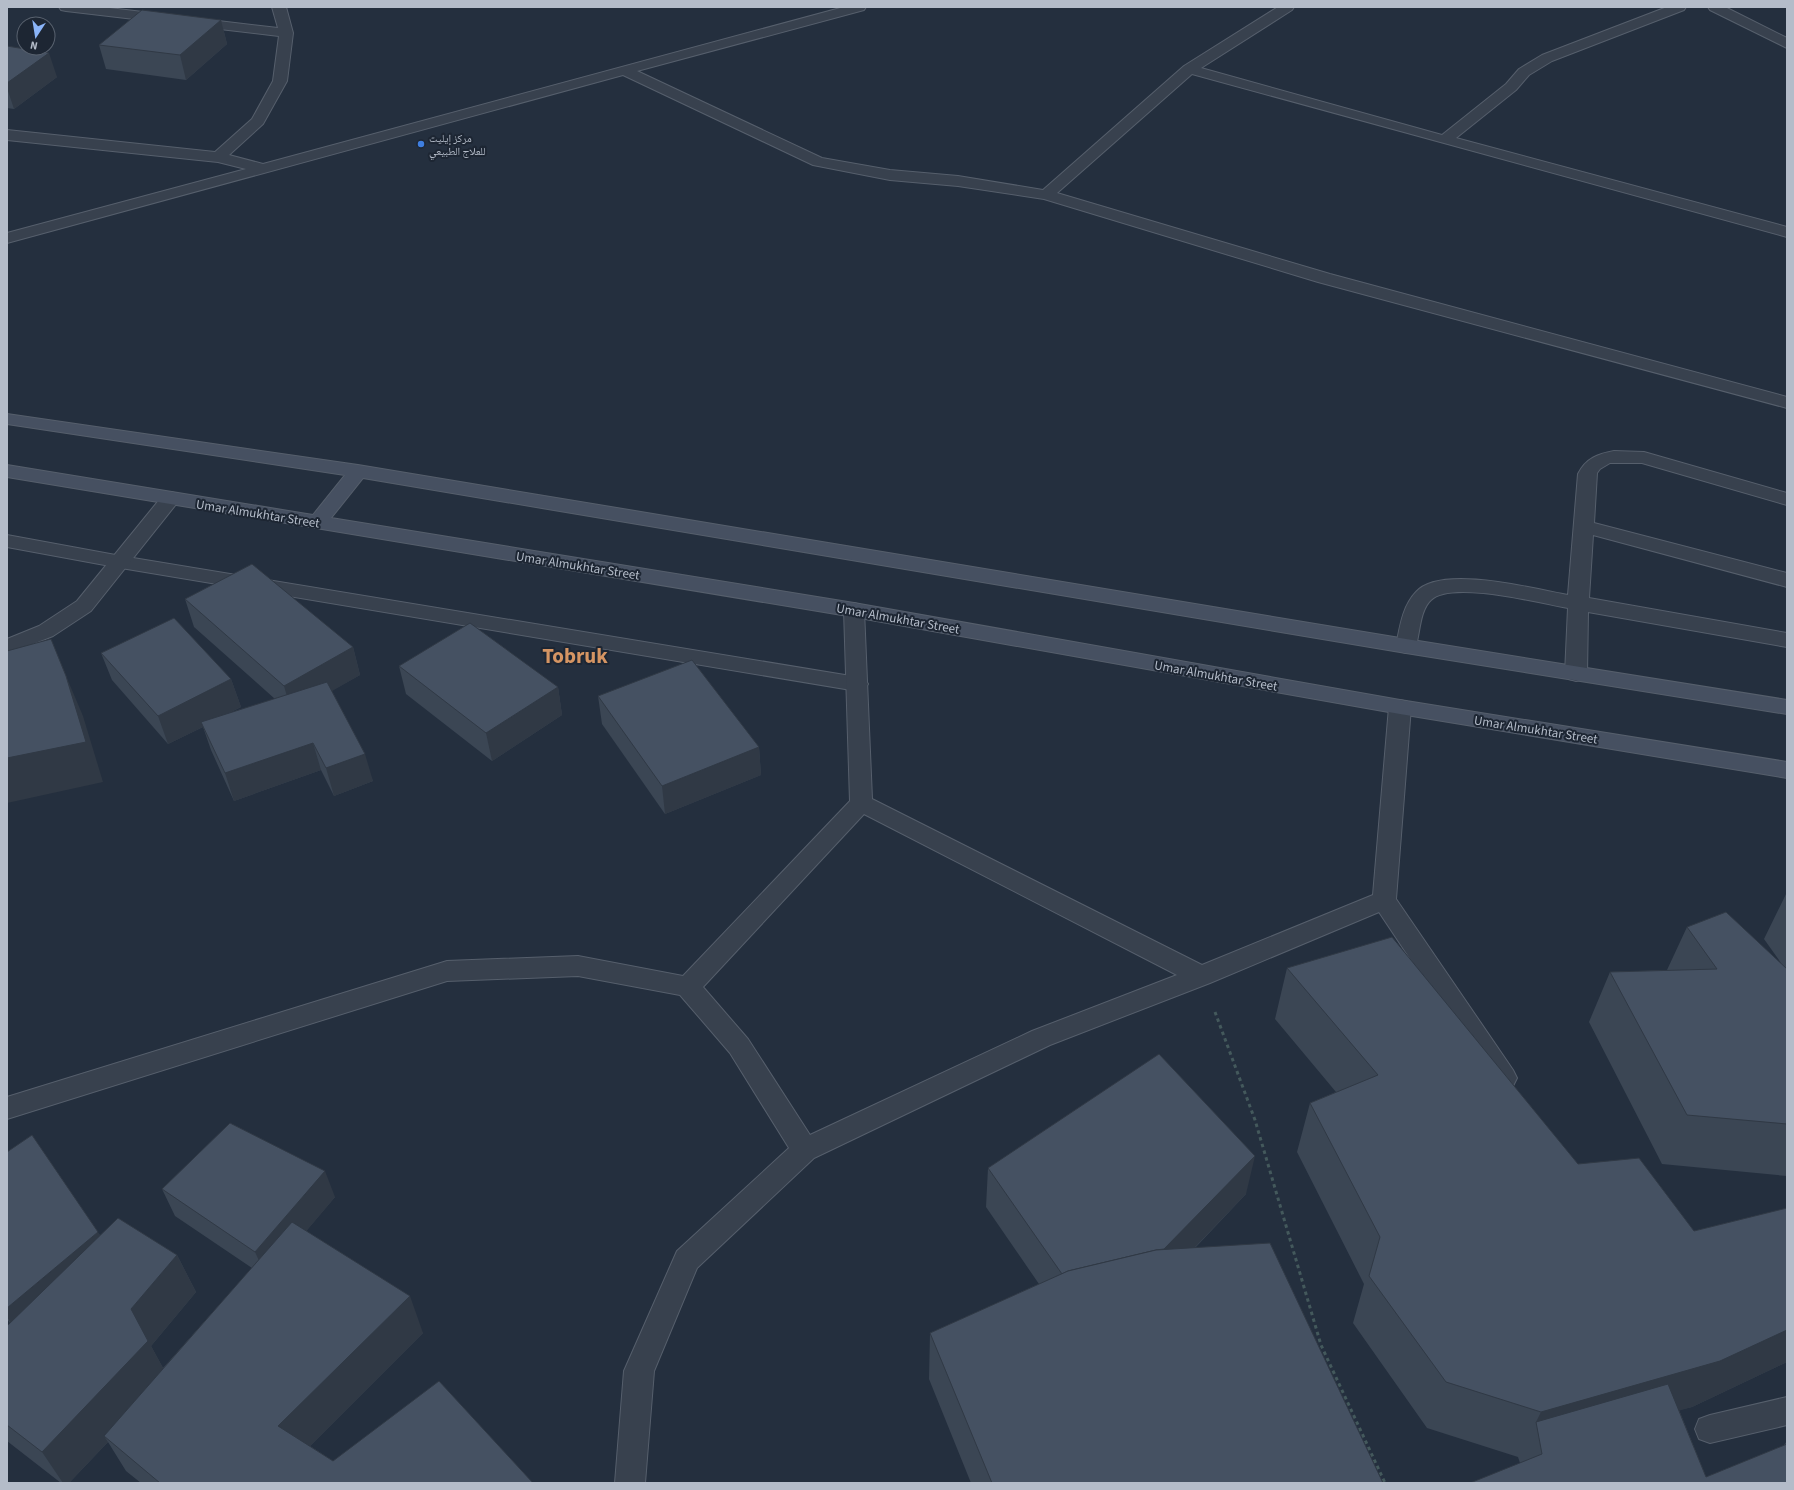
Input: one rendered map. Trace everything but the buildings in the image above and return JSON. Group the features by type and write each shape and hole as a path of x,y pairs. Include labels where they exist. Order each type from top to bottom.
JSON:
{"street":[{"path":"66,7 286,33"},
{"path":"7,238 859,7"},
{"path":"1046,195 1189,69 1287,7"},
{"path":"1445,140 1511,87 1524,72 1547,58 1679,7"},
{"path":"1715,7 1787,44"},
{"path":"218,157 258,120 280,81 286,33 284,12"},
{"path":"1189,69 1787,232"},
{"path":"625,71 818,162 890,174 958,181 1046,195 1324,278 1787,403"},
{"path":"8,135 218,157 261,168"},
{"path":"7,419 358,471 1406,646 1787,707"},
{"path":"1576,674 1578,603 1589,470 1597,462 1610,457 1626,456 1644,458 1787,499"},
{"name":"Umar Almukhtar Street","path":"7,471 854,610 1400,707 1787,770"},
{"path":"318,522 358,471"},
{"path":"7,647 46,631 84,606 121,562 171,498"},
{"path":"1584,528 1787,580"},
{"path":"7,541 121,562 857,684"},
{"path":"1406,646 1420,598 1429,591 1455,585 1578,603 1787,640"},
{"path":"688,987 861,803 854,610"},
{"path":"1400,707 1384,900 1516,1096"},
{"path":"861,803 1201,976"},
{"path":"630,1483 639,1371 687,1260 805,1150 1041,1038 1201,976 1384,900"},
{"path":"7,1108 447,971 578,966 688,987 739,1046 805,1150"},
{"path":"1710,1429 1787,1411"}],"path":[{"path":"1201,976 1255,1120 1321,1345 1385,1483"}],"place":[{"name":"مركز إيليت للعلاج الطبيعي","path":"421,144"}],"district":[{"name":"Tobruk","path":"575,656"}]}
